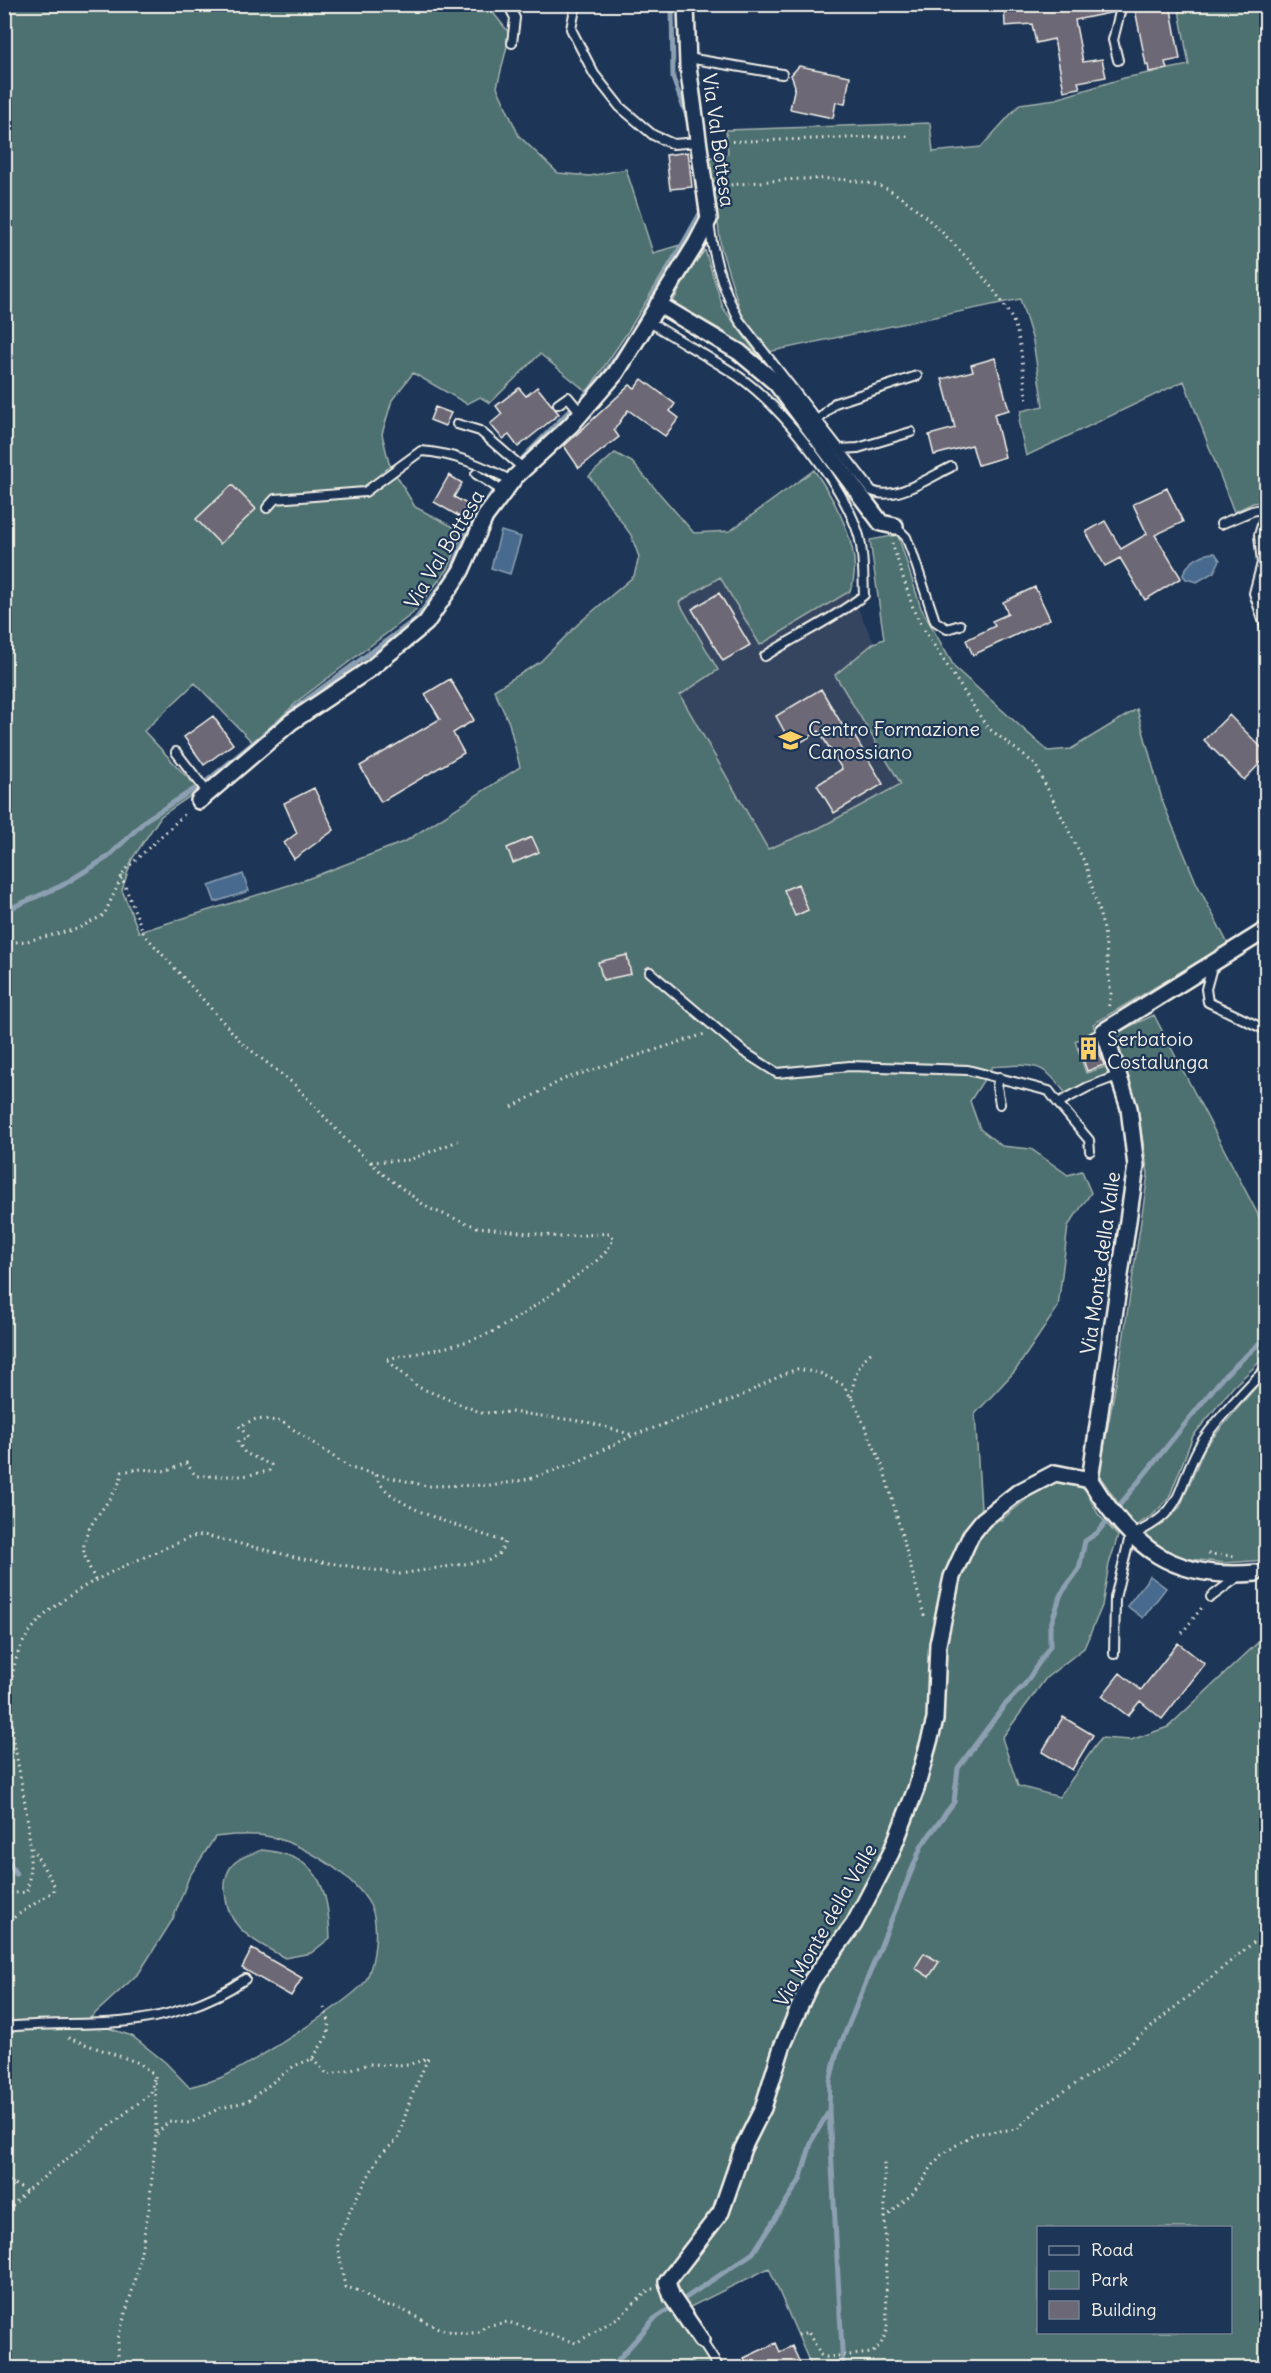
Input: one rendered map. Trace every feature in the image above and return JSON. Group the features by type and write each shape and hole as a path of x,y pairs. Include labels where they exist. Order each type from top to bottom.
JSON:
{"street":[{"name":"Via Val Bottesa","path":"204,797 291,722 370,669 426,623 461,571 484,517 508,486 616,373 658,304 709,219 688,58 686,4"},
{"path":"658,304 739,352 776,382 888,524"},
{"path":"1098,1035 1212,967 1266,930"},
{"name":"Via Monte della Valle","path":"668,2290 667,2282 671,2275 721,2212 743,2148 763,2108 782,2047 812,1980 854,1924 891,1853 916,1789 935,1720 938,1644 952,1577 971,1535 983,1520 1017,1493 1055,1473 1090,1480 1136,1166 1129,1108 1098,1035"},
{"path":"1090,1480 1112,1514 1130,1536 1172,1564 1204,1573 1249,1573"},
{"path":"668,2290 702,2340"}],"lane":[{"path":"508,4 515,18 512,43"},
{"path":"576,4 572,29 594,74 620,107 653,135 673,144 700,142"},
{"path":"1118,60 1113,40 1122,4"},
{"path":"688,58 782,75"},
{"path":"709,219 711,243 727,296 739,320 872,491 879,495 895,493 951,467"},
{"path":"647,321 740,378 770,406 797,434 821,465 848,510 859,537 864,595 844,611 804,631 765,656"},
{"path":"817,422 834,403 917,376"},
{"path":"558,404 568,397 581,412"},
{"path":"457,424 480,430 524,469"},
{"path":"839,449 858,448 911,432"},
{"path":"267,508 275,499 365,492 421,451 438,452 485,467 508,486"},
{"path":"476,474 508,486"},
{"path":"1221,524 1252,511 1266,510 1259,535 1262,563 1254,593 1266,629"},
{"path":"888,524 906,537 935,621 947,629 960,625"},
{"path":"176,752 196,777 204,797"},
{"path":"1212,967 1206,989 1208,1002 1266,1030"},
{"path":"650,972 744,1052 777,1073 849,1066 910,1067 968,1070 999,1077 1049,1091 1089,1140 1090,1151"},
{"path":"1058,1103 1088,1087 1117,1076"},
{"path":"999,1077 997,1087 1000,1104"},
{"path":"1114,1654 1114,1598 1130,1536 1152,1526 1175,1505 1200,1444 1266,1369"},
{"path":"1210,1597 1249,1573"},
{"path":"4,2027 122,2022 200,2004 224,1994 245,1979"},
{"path":"702,2340 719,2368"}],"path":[{"path":"700,142 911,136"},
{"path":"705,187 826,179 857,181 888,189 911,206 949,241 984,277 1005,303 1016,329 1026,401"},
{"path":"888,524 914,611 939,656 987,727 1035,764 1086,865 1104,930 1111,994 1098,1035"},
{"path":"4,943 67,931 104,915 122,876 131,864 204,797"},
{"path":"122,876 144,934 243,1044 294,1084 370,1162 429,1208 477,1227 562,1236 603,1232 610,1233 613,1238 611,1245 594,1262 537,1304 492,1332 447,1347 386,1359 418,1387 482,1413 511,1412 587,1422 634,1435"},
{"path":"512,1107 564,1079 718,1030"},
{"path":"370,1162 409,1161 458,1141"},
{"path":"851,1397 855,1378 863,1359 872,1352"},
{"path":"95,1580 84,1554 86,1536 111,1501 120,1485 123,1472 139,1469 167,1472 186,1463 196,1476 243,1476 269,1471 271,1465 245,1453 238,1442 248,1437 239,1426 256,1419 281,1421 350,1468 427,1486 496,1485 529,1479 575,1463 634,1435 737,1398 797,1369 820,1373 843,1385 851,1397 883,1467 926,1619 938,1644"},
{"path":"4,1894 27,1892 31,1868 31,1846 12,1728 11,1693 19,1651 41,1620 80,1588 95,1580 191,1537 204,1535 303,1559 400,1574 489,1560 500,1553 505,1542 400,1502 383,1489 375,1473"},
{"path":"1182,1633 1210,1597"},
{"path":"4,1924 54,1891 54,1885 31,1846"},
{"path":"885,2218 912,2194 940,2156 973,2134 1017,2129 1040,2107 1105,2065 1266,1932"},
{"path":"156,2135 169,2121 190,2123 218,2109 248,2101 294,2066 312,2059 328,2035 329,2021 324,2008"},
{"path":"63,2036 139,2063 155,2076 156,2135 149,2208 136,2278 118,2338 118,2368"},
{"path":"312,2059 328,2075 370,2064 408,2065 428,2058 410,2100 398,2139 380,2155 353,2204 338,2241 345,2287 365,2292 380,2304 395,2306 412,2317 458,2335 480,2332 485,2326 508,2322 576,2343 619,2318 650,2289 668,2290"},
{"path":"4,2215 26,2190 151,2094 155,2076"},
{"path":"798,2335 808,2332 821,2355 842,2357 872,2353 881,2344 887,2330 884,2159"},
{"path":"4,2178 26,2190"}],"shaded area":[{"path":"501,531 521,537 510,574 491,568"},
{"path":"1215,553 1220,560 1214,572 1197,582 1186,579 1183,575 1191,563 1205,554"},
{"name":"Centro Formazione Canossiano","path":"720,577 760,645 850,591 874,643 835,675 901,784 819,828 768,849 680,695 679,602"},
{"path":"243,874 249,891 215,902 209,886"},
{"path":"1150,1576 1166,1588 1143,1618 1127,1606"}],"green space":[{"path":"5,5 487,5 510,34 497,87 519,136 558,173 590,176 626,169 653,253 680,245 629,330 587,392 540,354 490,403 480,397 467,404 413,373 392,400 382,434 389,463 415,507 463,532 448,569 412,614 299,700 254,744 195,683 144,731 199,790 161,816 132,859 122,890 139,932 302,881 406,841 520,767 509,723 494,690 540,662 579,623 634,576 639,557 631,535 589,476 615,453 632,462 694,533 730,531 814,470 831,496 846,528 854,561 854,576 850,591 760,645 720,577 679,602 718,670 680,695 768,849 819,828 901,784 835,675 874,643 884,639 870,540 898,535 921,608 955,668 1048,751 1071,749 1137,709 1163,803 1196,882 1228,944 1093,1024 1096,1033 1075,1041 1086,1073 1108,1066 1111,1075 1086,1084 1067,1096 1059,1084 1043,1070 1026,1065 992,1067 970,1101 980,1129 1002,1146 1031,1149 1068,1175 1082,1171 1091,1193 1068,1226 1058,1307 1015,1371 975,1414 981,1508 1001,1520 1039,1489 1062,1480 1085,1489 1098,1514 1118,1536 1109,1564 1102,1606 1084,1648 1046,1678 1002,1738 1018,1786 1059,1797 1101,1738 1131,1740 1168,1727 1266,1635 1266,2368 812,2368 769,2268 686,2309 713,2368 5,2368","holes":["254,1835 280,1839 309,1852 339,1871 351,1882 362,1893 373,1913 376,1932 374,1953 366,1980 342,2001 251,2062 216,2079 189,2087 165,2062 132,2036 87,2021 139,1973 173,1919 189,1877 215,1837"]},
{"path":"1178,5 1266,5 1266,206 1259,208 1266,228 1266,501 1253,503 1234,512 1184,381 1026,456 1019,424 1021,411 1043,406 1033,341 1020,299 768,352 741,313 721,248 714,191 719,190 718,181 711,182 708,158 728,154 726,130 930,123 933,152 981,147 1020,104 1056,99 1124,78 1189,65"},
{"path":"705,250 723,308 763,362 723,331 673,302 692,267"},
{"path":"1154,1015 1266,1230 1266,1356 1234,1386 1193,1436 1169,1498 1153,1515 1134,1527 1099,1475 1120,1361 1148,1174 1139,1118 1118,1062 1111,1035"},
{"path":"1266,1375 1266,1560 1225,1563 1182,1558 1138,1536 1161,1525 1180,1507 1205,1447"},
{"path":"262,1850 281,1853 296,1859 317,1877 323,1889 327,1903 330,1938 311,1953 285,1958 248,1936 231,1915 225,1893 226,1878 230,1867 247,1855"}],"building":[{"path":"1004,4 1115,4 1114,12 1075,20 1083,62 1102,59 1106,77 1078,82 1080,88 1064,91 1054,39 1036,43 1032,24 1005,26"},
{"path":"1134,4 1170,4 1180,59 1165,62 1167,69 1149,72"},
{"path":"799,66 850,76 845,104 836,102 833,118 790,109 795,86 791,75"},
{"path":"688,152 692,187 670,189 666,155"},
{"path":"995,358 1009,410 994,414 1005,457 978,465 972,445 934,455 929,435 955,428 942,379 973,371 971,365"},
{"path":"642,379 675,404 670,411 679,418 665,436 628,410 614,430 619,437 579,468 564,446 630,385 635,388"},
{"path":"537,387 559,414 518,447 509,435 503,439 490,424 502,414 496,406 519,388 526,396"},
{"path":"435,407 451,413 445,426 430,420"},
{"path":"449,475 462,483 454,497 467,504 460,517 434,502"},
{"path":"232,485 256,509 220,544 196,519"},
{"path":"1167,488 1183,522 1155,535 1181,578 1145,600 1120,558 1105,566 1086,532 1105,521 1121,549 1147,534 1133,504"},
{"path":"1035,587 1050,619 973,655 966,640 995,626 992,621 1008,614 1003,602"},
{"path":"719,593 750,645 723,661 692,609"},
{"path":"450,679 474,720 453,733 464,753 381,802 360,766 440,719 425,694"},
{"path":"821,689 851,740 855,737 883,784 834,813 817,785 842,769 819,731 793,747 776,716"},
{"path":"1229,715 1266,752 1266,757 1244,780 1204,740"},
{"path":"213,716 233,744 204,765 184,737"},
{"path":"314,788 334,830 294,859 284,843 297,833 284,803"},
{"path":"532,837 539,852 513,863 507,848"},
{"path":"798,884 808,910 795,916 784,890"},
{"path":"627,955 631,974 603,980 598,962"},
{"path":"1096,1043 1104,1065 1087,1071 1079,1048"},
{"path":"1178,1643 1205,1664 1162,1719 1140,1701 1128,1716 1102,1696 1120,1673 1141,1690"},
{"path":"1063,1717 1093,1735 1072,1770 1042,1752"},
{"path":"252,1949 302,1978 291,1996 242,1968"},
{"path":"924,1953 939,1962 929,1977 915,1968"},
{"path":"776,2343 780,2352 792,2346 800,2363 788,2368 748,2368 744,2358"}],"waterway":[{"path":"672,4 673,78 690,125"},
{"path":"642,316 702,210"},
{"path":"585,395 602,377 630,337"},
{"path":"523,458 572,408"},
{"path":"4,911 61,886 108,857 147,819 207,781 303,702 416,619 452,571 467,532 492,493"},
{"path":"843,2368 829,2111 830,2081 837,2053 922,1845 954,1802 958,1768 1004,1706 1025,1684 1050,1646 1050,1627 1061,1594 1079,1569 1085,1541 1097,1533 1223,1377 1266,1337"},
{"path":"4,1854 16,1874"},
{"path":"611,2368 654,2319 753,2253 800,2180 812,2140 829,2111"}],"place":[{"name":"Centro Formazione Canossiano","path":"790,740"},
{"name":"Serbatoio Costalunga","path":"1089,1049"}]}
